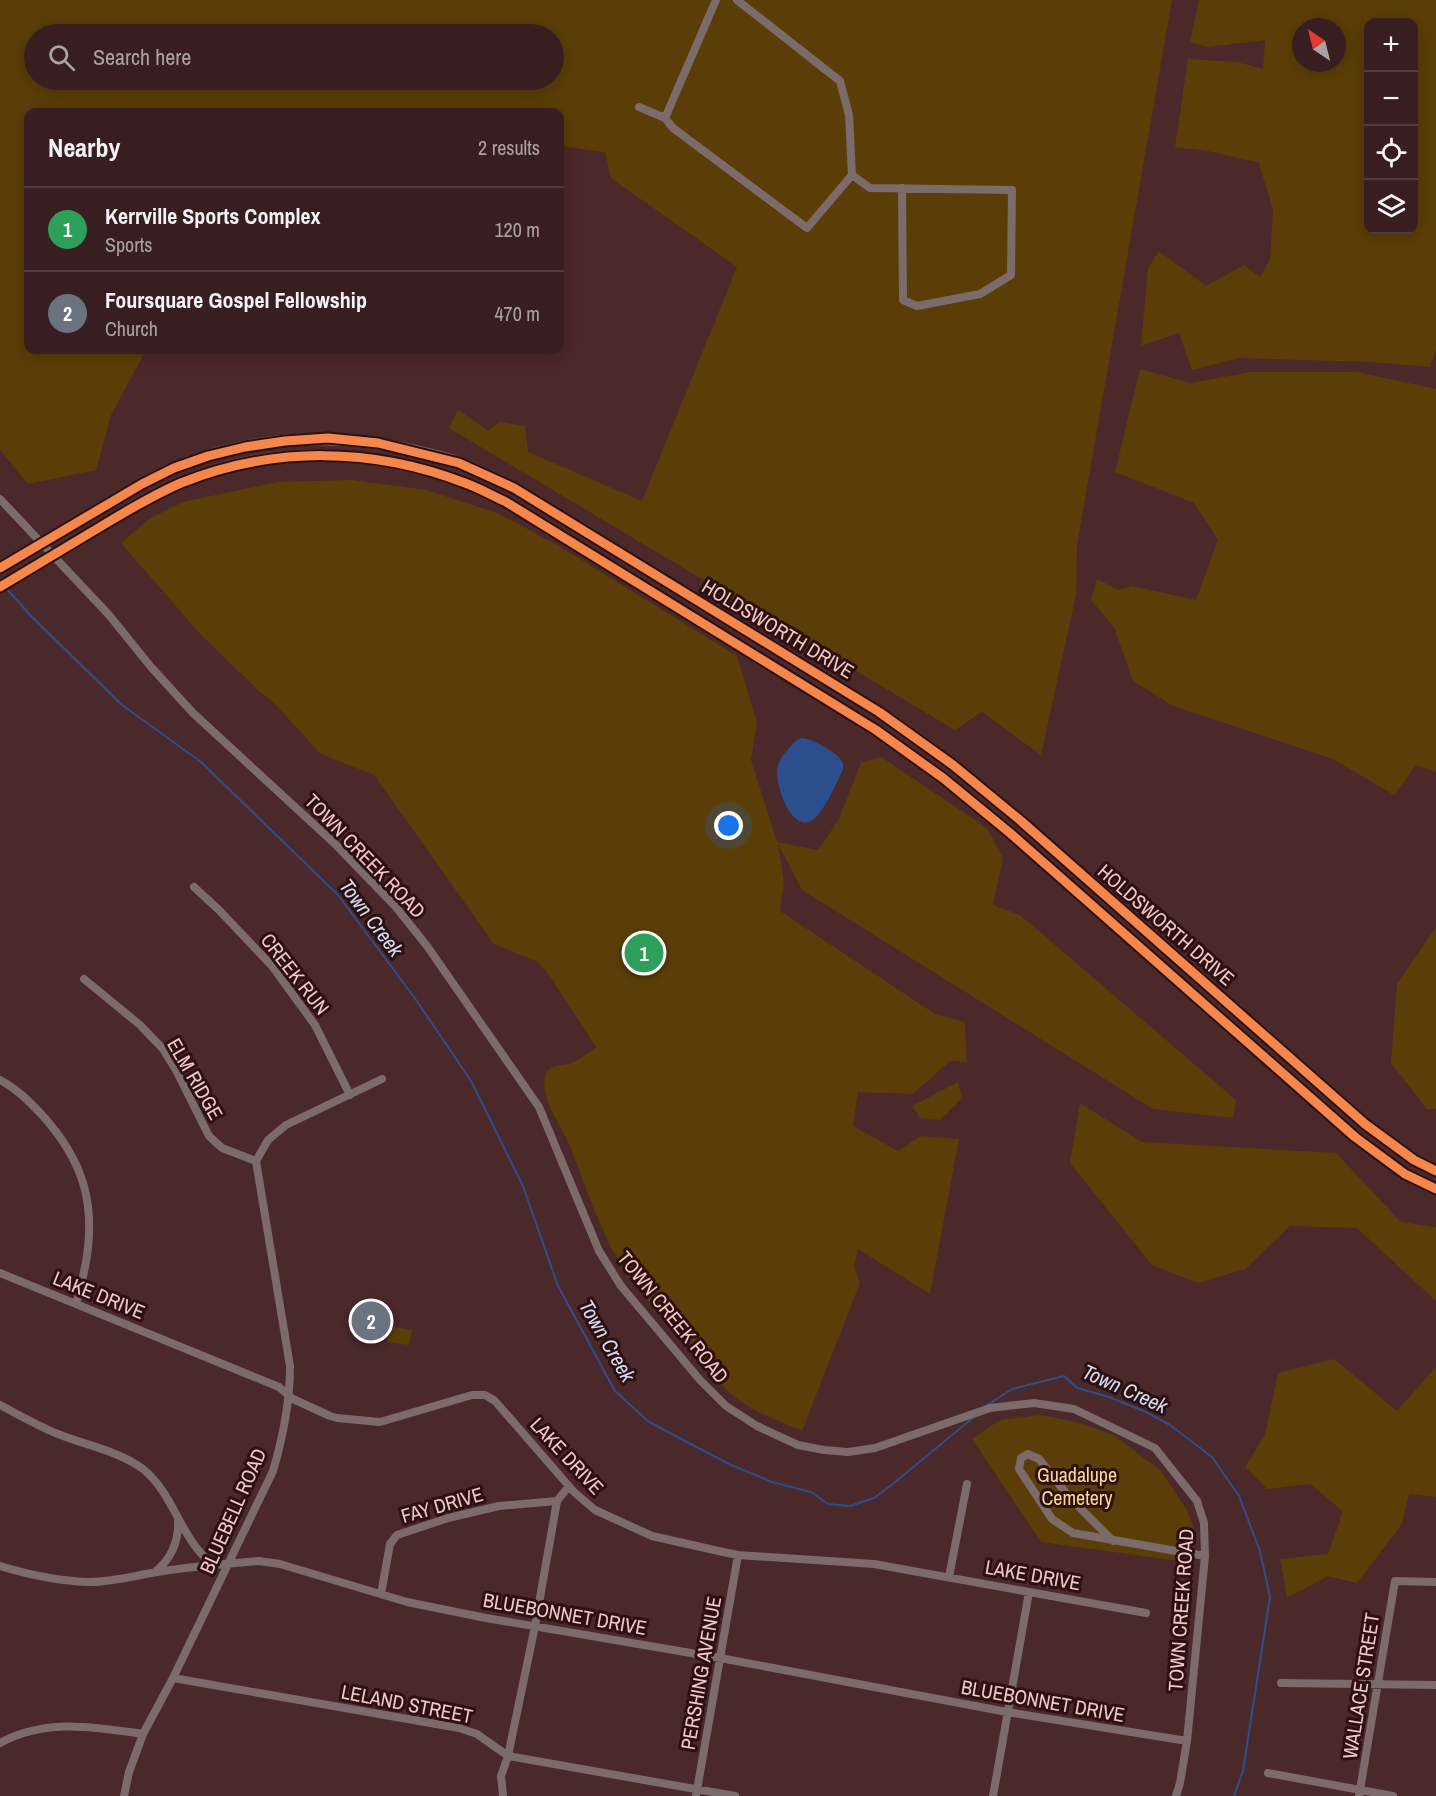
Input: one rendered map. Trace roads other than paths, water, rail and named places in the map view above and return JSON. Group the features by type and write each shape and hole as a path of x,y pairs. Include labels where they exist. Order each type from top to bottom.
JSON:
{"main road":[{"name":"HOLDSWORTH DRIVE","path":"0,568 142,484 174,468 208,456 245,447 328,438 378,443 459,463 514,488 879,712 953,765 1021,821 1365,1125 1414,1160 1436,1171"},
{"name":"HOLDSWORTH DRIVE","path":"0,587 149,498 180,483 248,462 328,454 376,459 419,468 466,483 506,502 876,730 943,778 1010,833 1355,1137 1405,1174 1436,1190"},
{"path":"798,682 806,668"},
{"path":"1213,1012 1224,1000"}],"street":[{"path":"665,118 716,0"},
{"path":"639,107 665,118 673,128 807,228 852,175 849,115 840,81 737,0"},
{"path":"852,175 870,188 902,188 1012,190 1011,275 980,294 917,306 903,300 902,188"},
{"name":"TOWN CREEK ROAD","path":"0,498 109,615 151,667 193,713 334,843 395,906 427,946 538,1107 599,1251 621,1286 700,1380 726,1406 757,1426 798,1445 824,1450 848,1452 875,1448 990,1408 1034,1403 1074,1409 1155,1448 1197,1501 1204,1523 1205,1556 1187,1741 1176,1796"},
{"name":"CREEK RUN","path":"194,887 219,909 272,966 315,1025 350,1095"},
{"name":"ELM RIDGE","path":"84,979 140,1025 162,1049 177,1072 209,1136 222,1148 256,1161"},
{"path":"256,1161 268,1140 286,1125 382,1079"},
{"path":"0,1080 31,1103 64,1140 82,1181 91,1227 76,1303"},
{"name":"BLUEBELL ROAD","path":"124,1796 129,1772 143,1734 173,1678 273,1471 281,1440 290,1366 256,1161"},
{"name":"LAKE DRIVE","path":"0,1273 279,1387 293,1399 337,1418 380,1422 472,1395 485,1395 495,1401 569,1486 595,1510 642,1532 738,1555 874,1564 1146,1613"},
{"path":"0,1405 56,1433 114,1454 142,1468 162,1489 186,1535 203,1557 213,1565"},
{"path":"1113,1541 1069,1497 1039,1459 1028,1454 1021,1458 1019,1469 1057,1524 1073,1533 1113,1541 1205,1556"},
{"path":"949,1577 967,1484"},
{"path":"503,1796 501,1776 508,1756 535,1626 557,1500 569,1486"},
{"name":"FAY DRIVE","path":"381,1594 390,1544 397,1535 448,1518 499,1506 557,1500"},
{"path":"155,1572 171,1556 178,1520"},
{"name":"PERSHING AVENUE","path":"696,1793 738,1555"},
{"name":"BLUEBONNET DRIVE","path":"0,1566 87,1582 213,1565 259,1561 280,1564 418,1604 1007,1712 1187,1741"},
{"name":"WALLACE STREET","path":"1360,1793 1395,1581 1436,1582"},
{"path":"993,1796 1029,1592"},
{"name":"LELAND STREET","path":"173,1678 459,1728 477,1734 508,1756 696,1793 735,1796"},
{"path":"1281,1683 1436,1684"},
{"path":"0,1743 12,1736 58,1726 81,1725 143,1734"},
{"path":"1268,1773 1360,1793 1393,1796"}],"water":[{"path":"802,738 811,740 829,750 839,757 843,765 843,770 825,805 809,822 801,822 787,808 777,774 782,757 794,742"}],"waterway":[{"name":"Town Creek","path":"6,588 31,616 122,705 201,762 338,895 414,997 471,1081 523,1186 558,1286 615,1391 649,1422 729,1464 772,1482 811,1492 828,1504 850,1506 874,1498 975,1416"},
{"name":"Town Creek","path":"986,1406 1012,1389 1064,1376 1077,1388 1109,1397 1146,1412 1170,1425 1212,1457 1239,1496 1260,1551 1270,1597 1243,1771 1234,1796"}],"place":[{"name":"Kerrville Sports Complex","path":"644,953"},
{"name":"Foursquare Gospel Fellowship","path":"371,1321"}],"park label":[{"name":"Guadalupe Cemetery","path":"1077,1486"}]}
